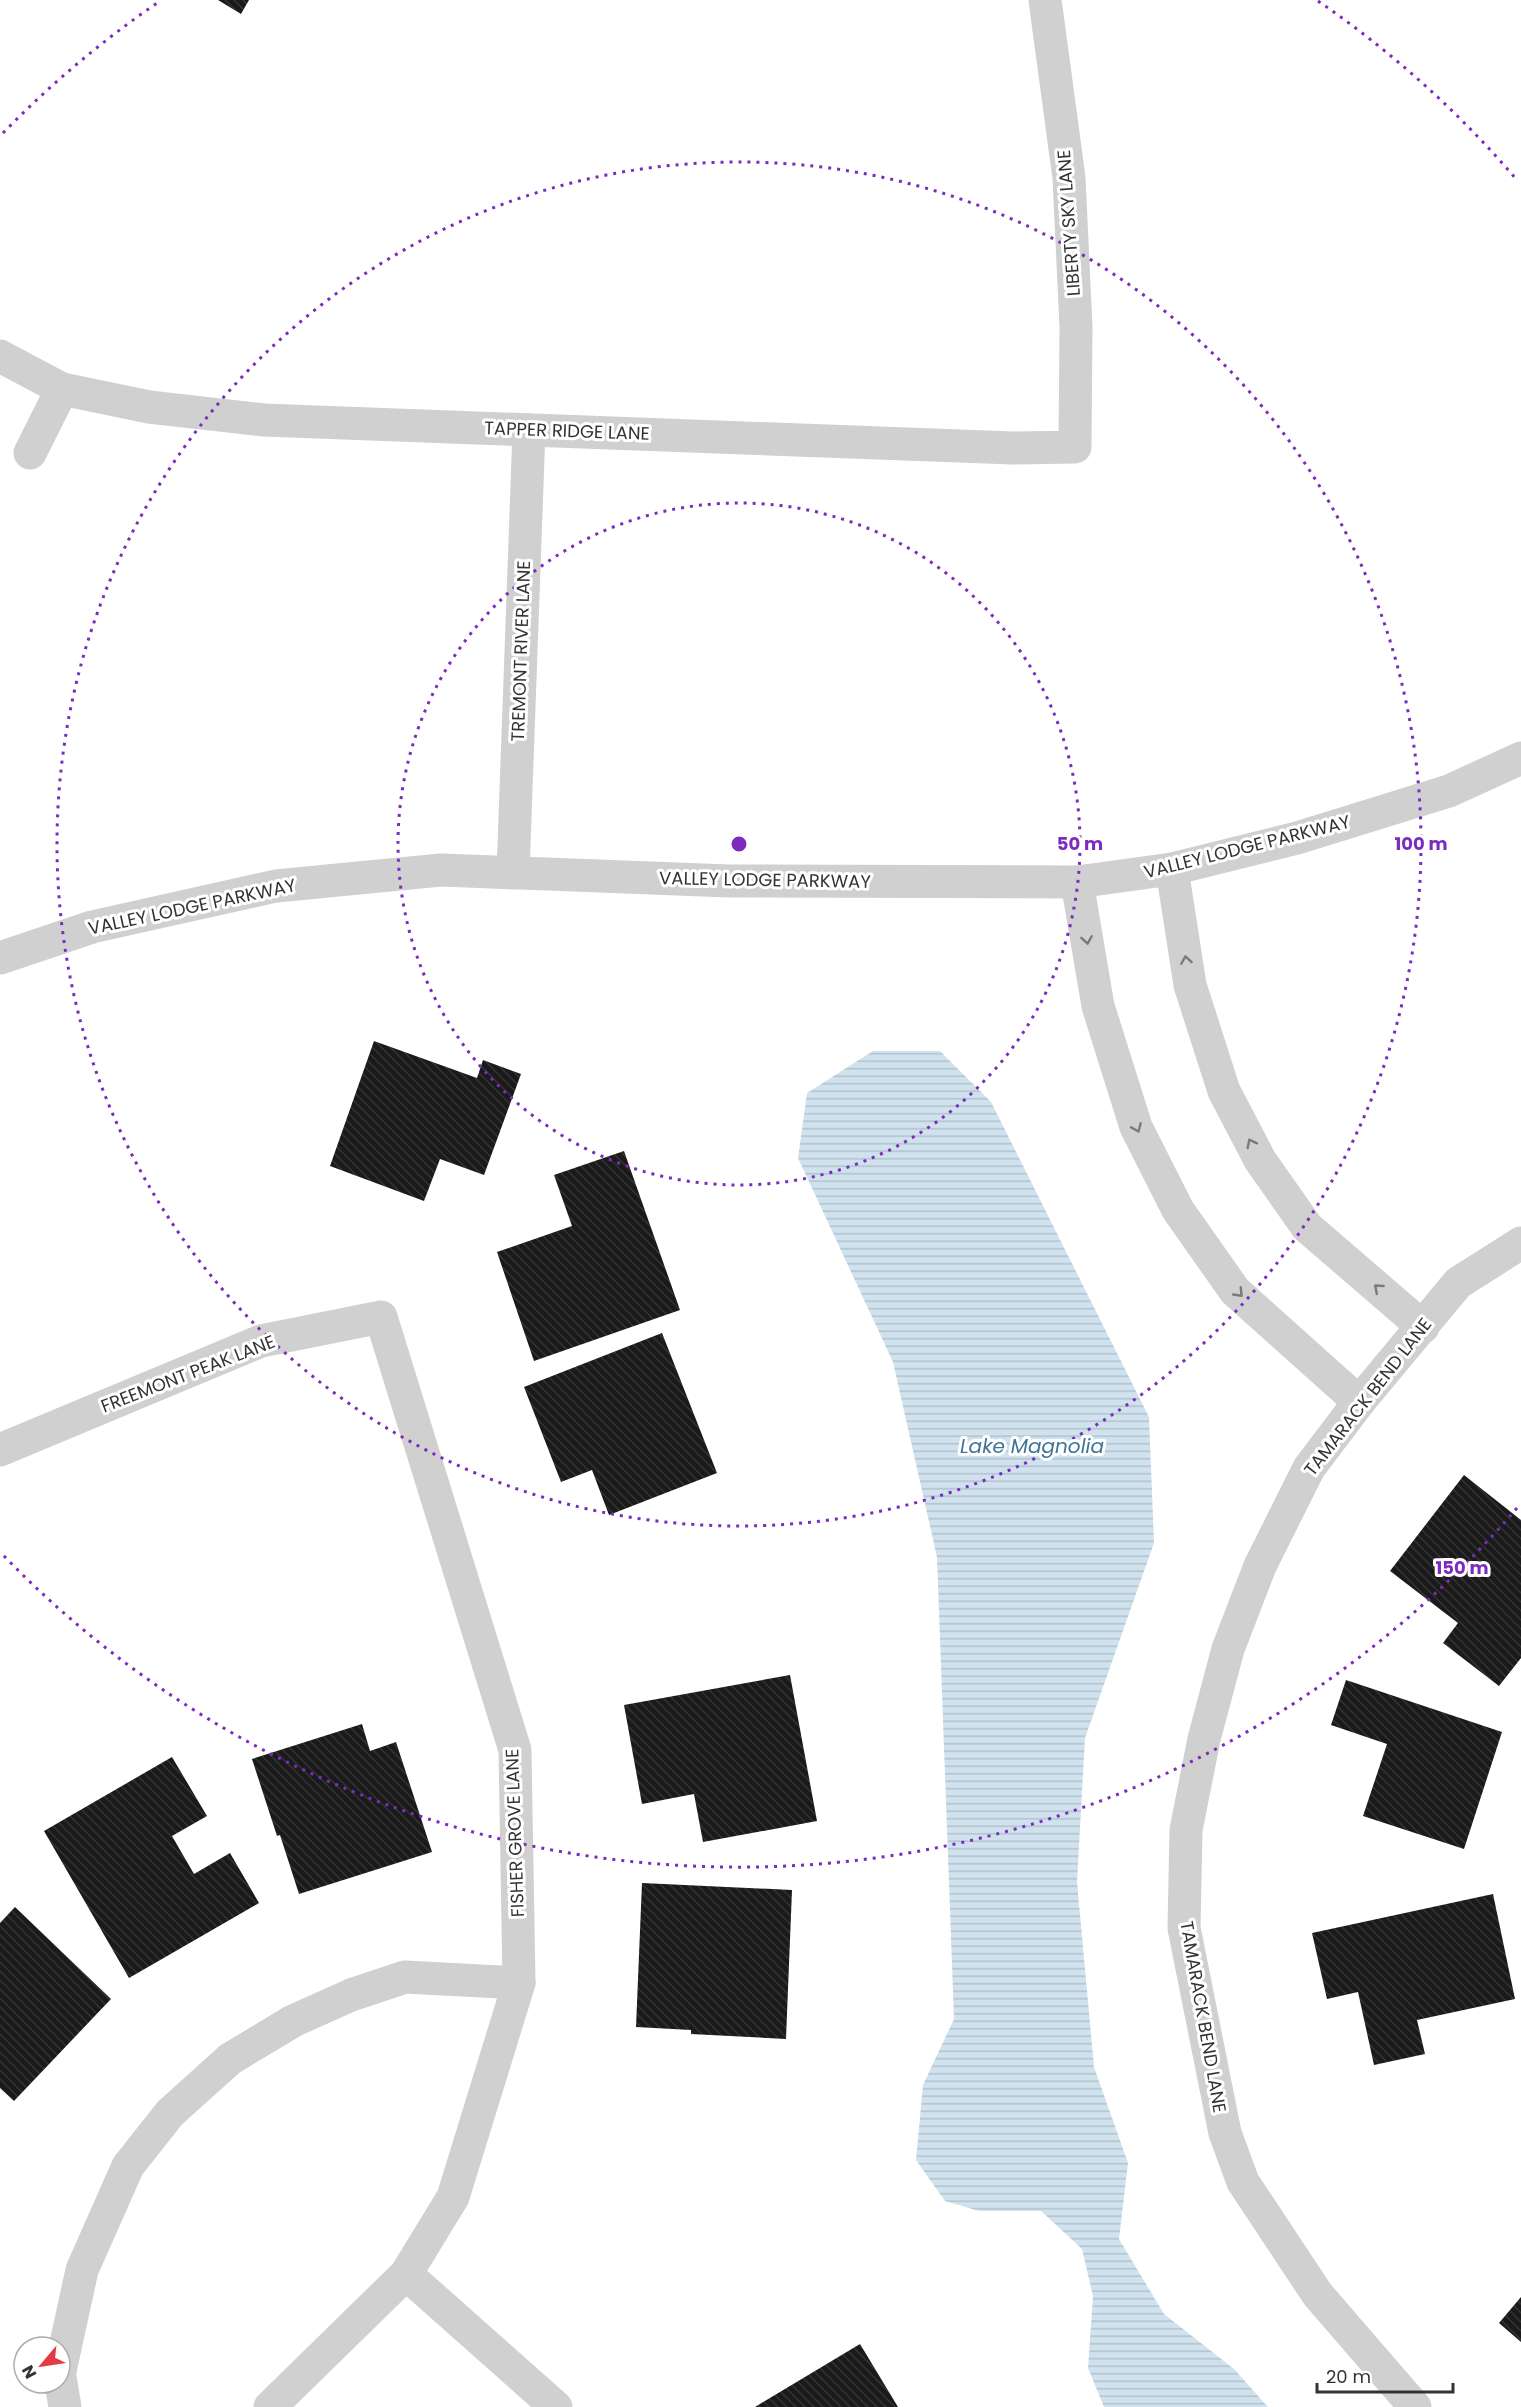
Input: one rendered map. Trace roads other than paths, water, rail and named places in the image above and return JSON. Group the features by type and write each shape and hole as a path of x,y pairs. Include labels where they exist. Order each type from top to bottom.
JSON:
{"street":[{"name":"LIBERTY SKY LANE","path":"1045,0 1069,178 1076,327 1074,447"},
{"name":"TAPPER RIDGE LANE","path":"0,356 62,389 149,407 264,420 1012,448 1074,447"},
{"path":"30,453 62,389"},
{"name":"TREMONT RIVER LANE","path":"513,873 529,430"},
{"name":"VALLEY LODGE PARKWAY","path":"0,958 92,927 276,886 441,870 729,881 1077,882 1172,869 1297,838 1449,791 1521,758"},
{"path":"1172,869 1190,985 1224,1091 1260,1160 1307,1227 1423,1327"},
{"path":"1077,882 1098,1006 1136,1127 1178,1210 1235,1291 1359,1402"},
{"name":"TAMARACK BEND LANE","path":"1415,2407 1318,2295 1243,2182 1225,2133 1184,1928 1186,1830 1204,1739 1228,1649 1260,1566 1310,1468 1359,1402 1458,1283 1521,1243"},
{"name":"FREEMONT PEAK LANE","path":"0,1450 261,1341 381,1317"},
{"name":"FISHER GROVE LANE","path":"270,2407 406,2274 453,2197 519,1983 515,1750 381,1317"},
{"path":"68,2335 82,2270 128,2166 170,2114 230,2059 293,2021 351,1995 405,1977 519,1983"},
{"path":"406,2274 556,2407"}],"water":[{"name":"Lake Magnolia","path":"873,1051 940,1051 991,1102 1149,1417 1154,1543 1085,1738 1077,1882 1094,2067 1128,2163 1119,2239 1164,2314 1234,2369 1268,2407 1104,2407 1088,2368 1093,2296 1082,2249 1041,2211 979,2211 945,2201 916,2160 923,2085 954,2019 937,1557 893,1362 798,1158 807,1093"}]}
